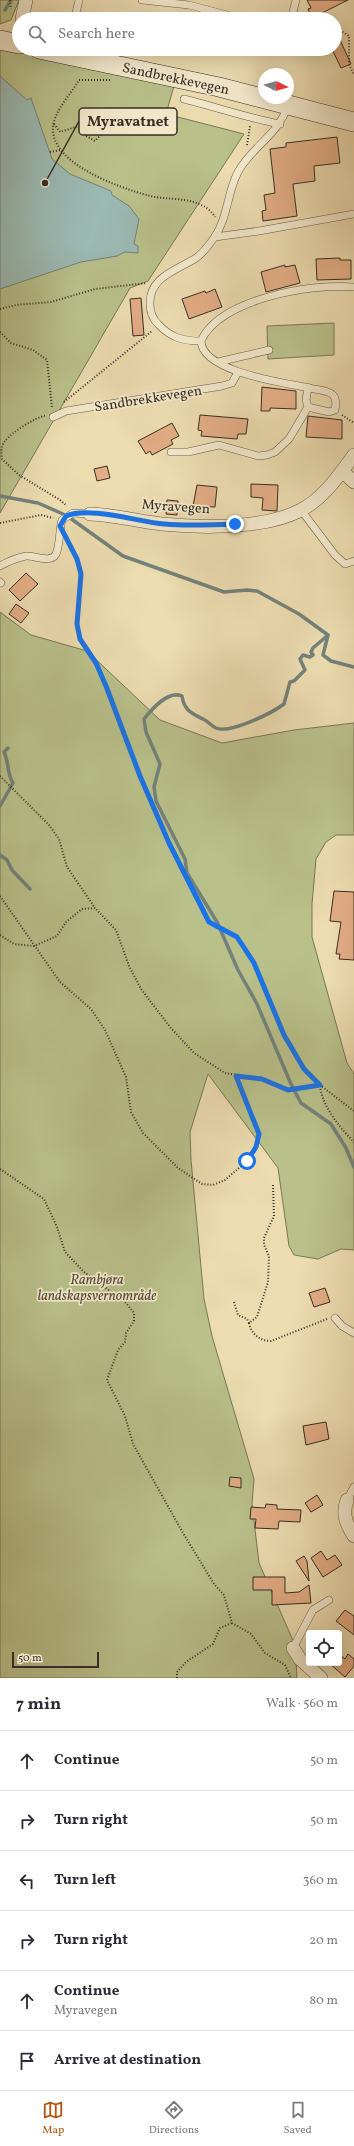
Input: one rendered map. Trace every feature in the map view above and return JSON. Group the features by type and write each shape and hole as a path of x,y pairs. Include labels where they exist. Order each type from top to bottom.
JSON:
{"street":[{"path":"23,12 26,0"},
{"name":"Sandbrekkevegen","path":"72,56 208,85 354,122"},
{"name":"Myravegen","path":"90,514 106,514 163,524 212,525 251,523 288,516 301,510 325,492 354,456"},
{"path":"342,472 354,482"},
{"path":"347,1500 344,1509 345,1518 354,1536"},
{"path":"293,1648 300,1659 321,1678"}],"lane":[{"path":"76,12 79,0"},
{"path":"142,0 189,6 213,12"},
{"path":"293,12 296,0"},
{"path":"184,99 240,113 252,119 280,124"},
{"path":"201,341 184,340 171,336 156,321 150,309 152,290 158,281 198,257 215,237 220,226 232,186 247,158 280,124 288,105"},
{"path":"215,237 259,231 354,214"},
{"path":"308,407 329,412 335,410 336,404 332,395 238,372 206,355 201,348 201,341 211,324 234,310 308,287 354,287"},
{"path":"218,362 269,350"},
{"name":"Sandbrekkevegen","path":"53,417 66,411 222,386 232,383 238,372"},
{"path":"171,452 188,452 220,445 258,456 275,452 289,439 308,407 306,400 308,388"},
{"path":"301,510 335,555 345,564 354,561"},
{"path":"0,566 14,559 29,556 47,559 54,556 57,554 61,523 73,513 90,514"},
{"path":"335,1318 342,1326 354,1333"},
{"path":"347,1500 354,1487"},
{"path":"293,1648 313,1610 329,1600"}],"path":[{"path":"342,32 349,36 349,64 354,75"},
{"path":"112,81 79,80 56,116 54,124 56,142 60,150 82,168 128,189 150,196 201,204 212,214 220,226"},
{"path":"247,158 248,132 252,119"},
{"path":"54,124 60,132 82,125 85,135 95,141 108,127 113,126 116,128 134,129 138,133"},
{"path":"50,152 60,150"},
{"path":"0,309 16,305 51,302 95,289 128,287 158,281"},
{"path":"0,332 11,343 33,350 47,360 53,417"},
{"path":"335,410 354,423"},
{"path":"0,523 41,515 61,523 77,559 81,574 77,624 80,639 96,663 140,776 169,843 209,922 237,937 254,963 284,1035 304,1069 320,1085 354,1111"},
{"path":"0,776 49,825 59,839 67,867 95,908 116,930 129,966 141,989 170,1027 194,1053 225,1072 236,1076 262,1079 288,1090 320,1085"},
{"path":"0,896 60,982 91,1009 105,1030 126,1077 131,1112 143,1133 178,1168 202,1184 213,1185 225,1180 247,1161 256,1147 259,1134 236,1076"},
{"path":"0,935 14,944 34,946 57,936 66,922 82,909 95,908"},
{"path":"320,1085 321,1098 346,1134 354,1142"},
{"path":"0,1169 44,1199 57,1227 65,1252 84,1272 126,1303 134,1313 134,1321 126,1333 125,1342 118,1350 107,1380 125,1416 133,1444 183,1533 214,1584 224,1595 232,1623 252,1634 265,1653 285,1665 291,1678"},
{"path":"249,1323 257,1317 268,1282 269,1256 264,1245 264,1238 274,1216 273,1185"},
{"path":"234,1302 238,1315 248,1320 250,1328 258,1339 263,1341 271,1341 335,1318"},
{"path":"177,1678 178,1672 186,1662 213,1644 220,1628 232,1623"}],"green space":[{"path":"0,0 19,0 14,12 12,12 11,20 0,24"},
{"path":"0,48 12,51 12,56 37,56 174,86 166,114 244,134 148,281 130,288 0,513"},
{"path":"334,323 334,355 268,359 267,326"},
{"name":"Rambjøra landskapsvernområde","path":"0,612 31,635 87,651 160,720 222,743 294,730 354,723 354,835 336,835 326,842 316,859 312,904 312,937 347,1063 354,1074 354,1250 341,1249 318,1259 294,1255 289,1246 278,1168 208,1074 190,1132 191,1160 204,1299 212,1336 254,1479 252,1504 259,1563 295,1645 297,1678 0,1678"}],"water":[{"path":"0,76 27,100 31,98 52,159 70,174 111,191 112,195 129,206 139,219 134,244 138,246 138,253 125,252 117,256 81,262 0,289"}],"building":[{"path":"307,0 348,0 324,12 309,12 308,9 311,8"},
{"path":"342,44 351,64 341,68 335,56 342,56"},
{"path":"337,137 340,163 314,166 315,181 293,184 297,216 263,221 262,211 266,210 264,195 275,193 270,149 286,147 286,143"},
{"path":"340,258 340,260 351,260 351,279 317,280 316,259"},
{"path":"285,265 285,267 295,265 300,283 266,292 261,272"},
{"path":"215,289 222,307 189,319 182,299 205,291 206,293"},
{"path":"141,298 144,335 133,336 130,299"},
{"path":"262,387 296,391 296,409 270,408 270,411 261,411"},
{"path":"200,415 248,419 246,434 238,434 237,439 201,436 202,431 198,430"},
{"path":"308,416 342,420 342,439 306,437"},
{"path":"172,423 179,436 171,440 173,444 152,455 150,451 146,454 138,441"},
{"path":"107,466 110,478 97,481 94,469"},
{"path":"251,484 278,485 277,511 262,510 263,498 251,497"},
{"path":"197,485 217,487 215,507 193,506"},
{"path":"167,500 178,501 177,515 166,514"},
{"path":"26,573 38,584 20,601 9,590"},
{"path":"16,604 29,613 21,623 9,614"},
{"path":"334,891 354,892 354,960 339,959 340,954 336,954 341,922 330,921"},
{"path":"325,1288 330,1302 314,1307 309,1293"},
{"path":"326,1422 329,1439 306,1445 303,1426"},
{"path":"230,1477 241,1478 241,1488 229,1486"},
{"path":"317,1495 323,1505 311,1512 305,1503"},
{"path":"266,1504 277,1505 277,1509 301,1510 300,1522 279,1521 278,1529 255,1528 256,1519 250,1519 251,1507 265,1508"},
{"path":"321,1551 327,1560 335,1555 342,1565 323,1577 311,1558"},
{"path":"304,1556 307,1561 309,1581 296,1561"},
{"path":"253,1577 285,1577 285,1593 299,1592 309,1585 311,1603 272,1605 272,1590 253,1590"},
{"path":"345,1610 354,1616 354,1635 336,1621"},
{"path":"348,1654 354,1659 354,1666 345,1677 332,1666 342,1666 342,1656 345,1659"}],"waterway":[{"path":"5,10 11,0"},
{"path":"0,496 38,503 63,514"},
{"path":"70,518 123,556 224,592 247,590 257,591 299,614 328,635 313,648 311,652 313,655 310,657 303,655 300,659 305,670 294,681 290,682 284,704 251,722 231,728 216,728 186,708 182,696 177,695 166,698 151,710 144,719 146,732 160,764 154,787 156,801 185,859 187,873 217,922 238,970 257,1004 291,1084 301,1103 331,1124 346,1148 354,1167"},
{"path":"328,635 323,655 331,661 354,667"},
{"path":"0,806 13,783 4,752 8,748"},
{"path":"0,855 7,860 12,870 30,889"}],"place":[{"name":"Myravatnet","path":"45,183"}],"route":[{"path":"235,524 163,524 106,514 73,513 66,516 62,520 60,526 77,559 81,574 77,624 80,639 96,663 140,776 169,843 209,922 222,931 237,937 254,963 284,1035 304,1069 320,1085 288,1090 262,1079 236,1076 259,1134 256,1147 247,1161"}]}
